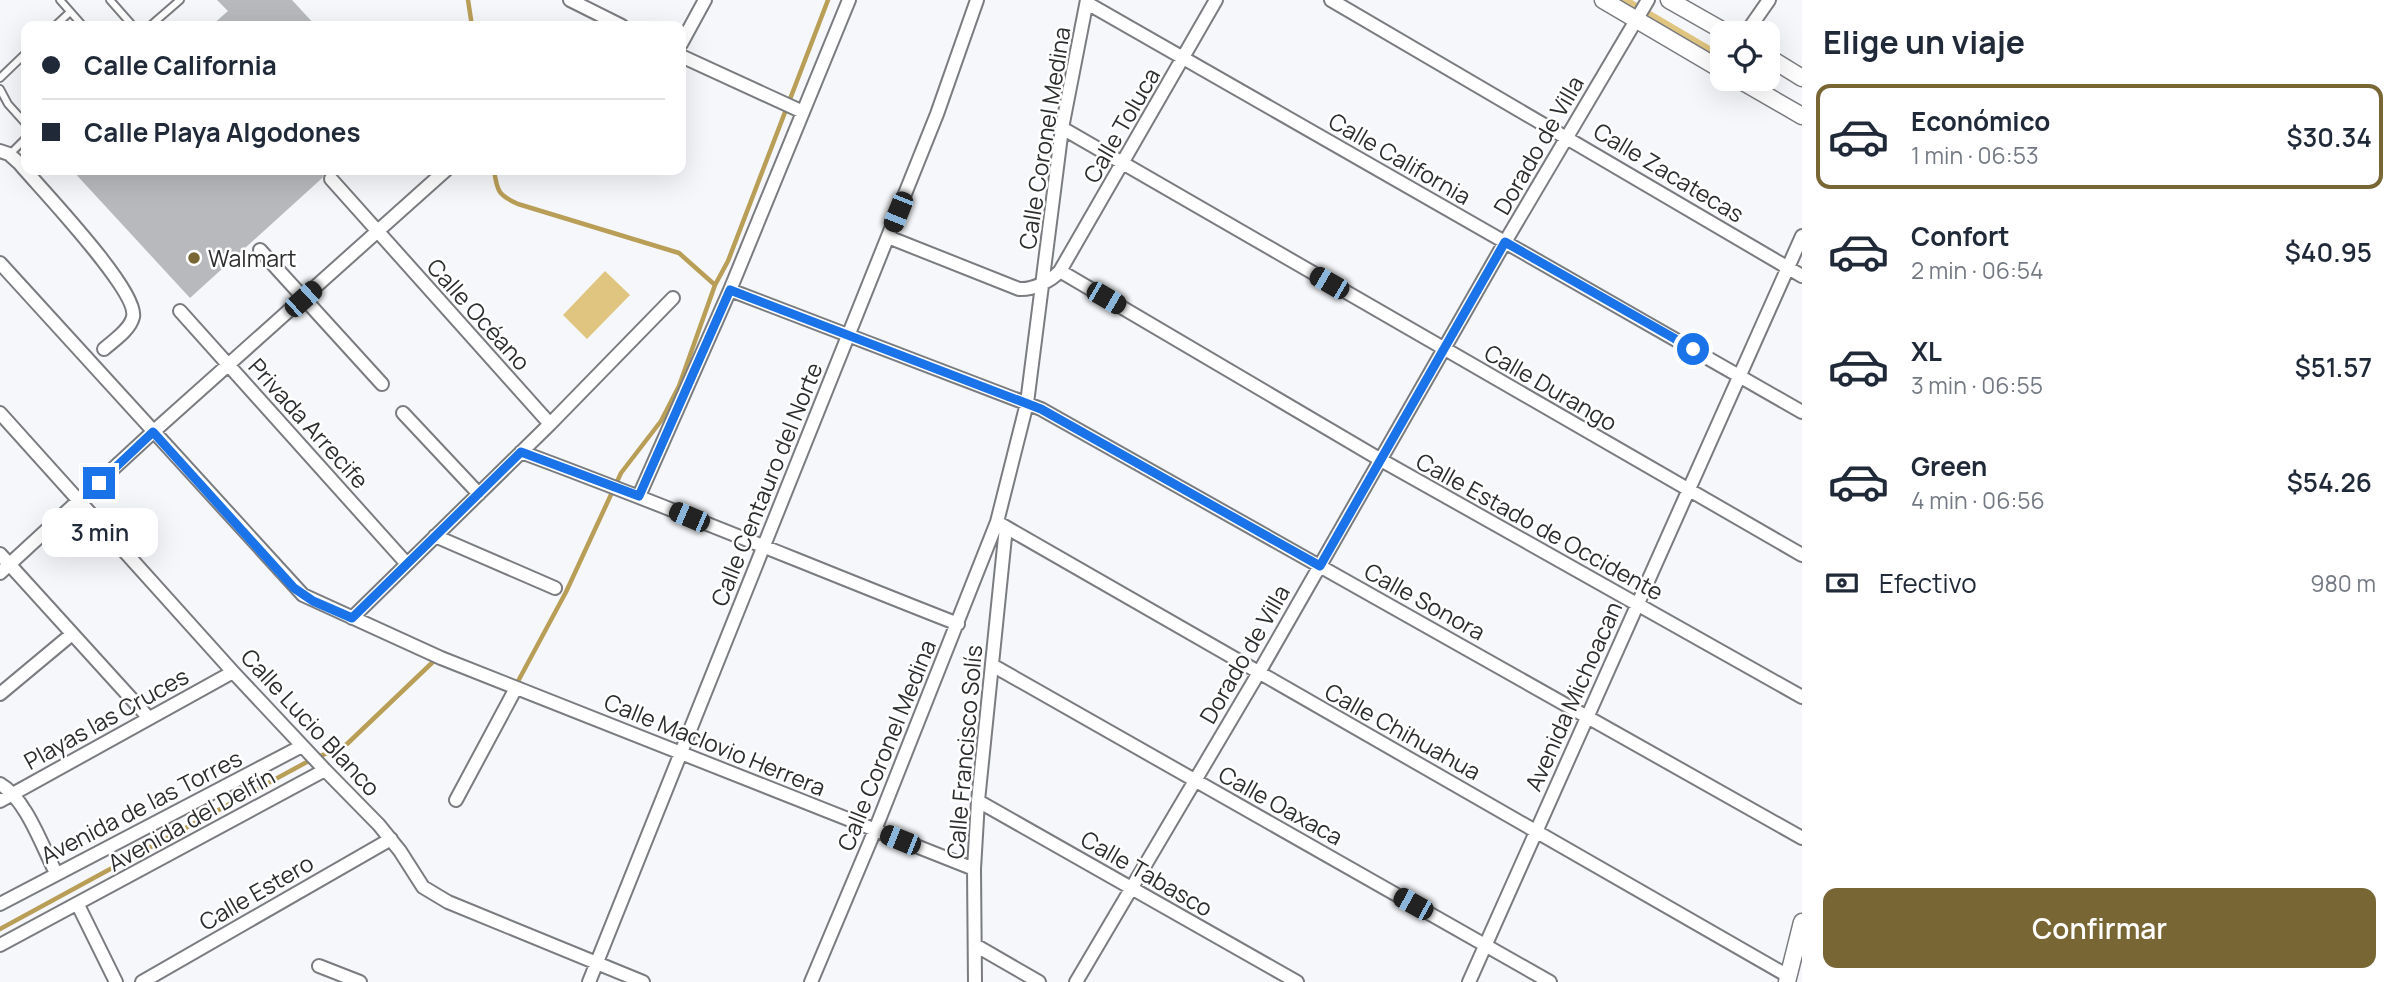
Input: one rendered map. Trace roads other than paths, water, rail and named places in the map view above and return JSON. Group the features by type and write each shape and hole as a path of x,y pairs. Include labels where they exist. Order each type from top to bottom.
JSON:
{"street":[{"path":"570,0 612,21"},
{"path":"686,35 705,0"},
{"path":"636,495 730,290 798,110 849,0"},
{"name":"Calle Centauro del Norte","path":"589,982 888,237 953,72 977,0"},
{"name":"Calle Toluca","path":"1060,271 1216,0"},
{"name":"Calle Zacatecas","path":"1331,0 1802,276"},
{"path":"1603,0 1710,63"},
{"name":"Dorado de Villa","path":"1076,982 1258,674 1505,242 1648,0"},
{"path":"1669,0 1710,23"},
{"path":"1754,21 1769,0"},
{"name":"Calle California","path":"1087,1 1802,412"},
{"name":"Calle Coronel Medina","path":"811,982 958,624 1002,525 1027,402 1062,128 1087,1"},
{"path":"686,58 798,110"},
{"path":"1780,64 1802,78"},
{"path":"1759,91 1802,116"},
{"name":"Calle Durango","path":"1062,128 1802,555"},
{"path":"4,153 21,171"},
{"path":"24,175 103,260 131,302 133,318 125,330 104,349"},
{"path":"5,569 153,432 440,175"},
{"name":"Calle Océano","path":"331,179 550,424"},
{"name":"Avenida Michoacan","path":"1469,982 1802,236"},
{"path":"888,237 1019,289 1030,289 1060,271"},
{"path":"260,250 382,384"},
{"path":"0,262 294,588 313,601 352,618 550,424 673,298"},
{"name":"Calle Estado de Occidente","path":"1060,271 1381,460 1802,697"},
{"name":"Calle Sonora","path":"730,290 1027,402 1802,838"},
{"name":"Privada Arrecife","path":"180,311 407,564"},
{"path":"402,412 479,494"},
{"name":"Calle Lucio Blanco","path":"0,413 233,672 390,839 423,887 643,982"},
{"path":"521,452 636,495 958,624"},
{"name":"Calle Francisco Solís","path":"975,982 974,869 978,801 992,665 1002,525"},
{"name":"Calle Chihuahua","path":"1002,525 1258,674 1536,830 1788,979"},
{"path":"435,536 555,588"},
{"path":"0,554 5,569 72,634 148,717"},
{"name":"Calle Maclovio Herrera","path":"352,618 441,659 974,869"},
{"path":"0,694 72,634"},
{"name":"Calle Oaxaca","path":"992,665 1550,982"},
{"name":"Playas las Cruces","path":"0,801 233,672"},
{"path":"456,800 516,688"},
{"name":"Avenida de las Torres","path":"0,904 302,746"},
{"name":"Avenida del Delfín","path":"78,905 325,771"},
{"path":"0,784 14,794 57,873"},
{"name":"Calle Tabasco","path":"978,801 1297,982"},
{"name":"Calle Estero","path":"142,982 390,839"},
{"path":"0,945 78,905 116,982"},
{"path":"1788,979 1802,922"},
{"path":"975,945 1039,982"},
{"path":"319,966 360,982"}],"lane":[{"path":"60,0 79,21"},
{"path":"110,0 129,21"},
{"path":"167,0 173,6"},
{"path":"156,21 180,0"},
{"path":"61,21 71,12"},
{"path":"0,78 21,58"},
{"path":"0,89 8,104 21,118"},
{"path":"4,153 21,141"}],"waterway":[{"path":"468,0 471,21"},
{"path":"715,285 728,261 828,0"},
{"path":"495,175 500,192 511,201 679,253 715,285 679,386 661,421 621,473 566,592 516,685"},
{"path":"0,929 305,763 347,744 436,659"}],"place":[{"name":"Walmart","path":"194,258"}]}
